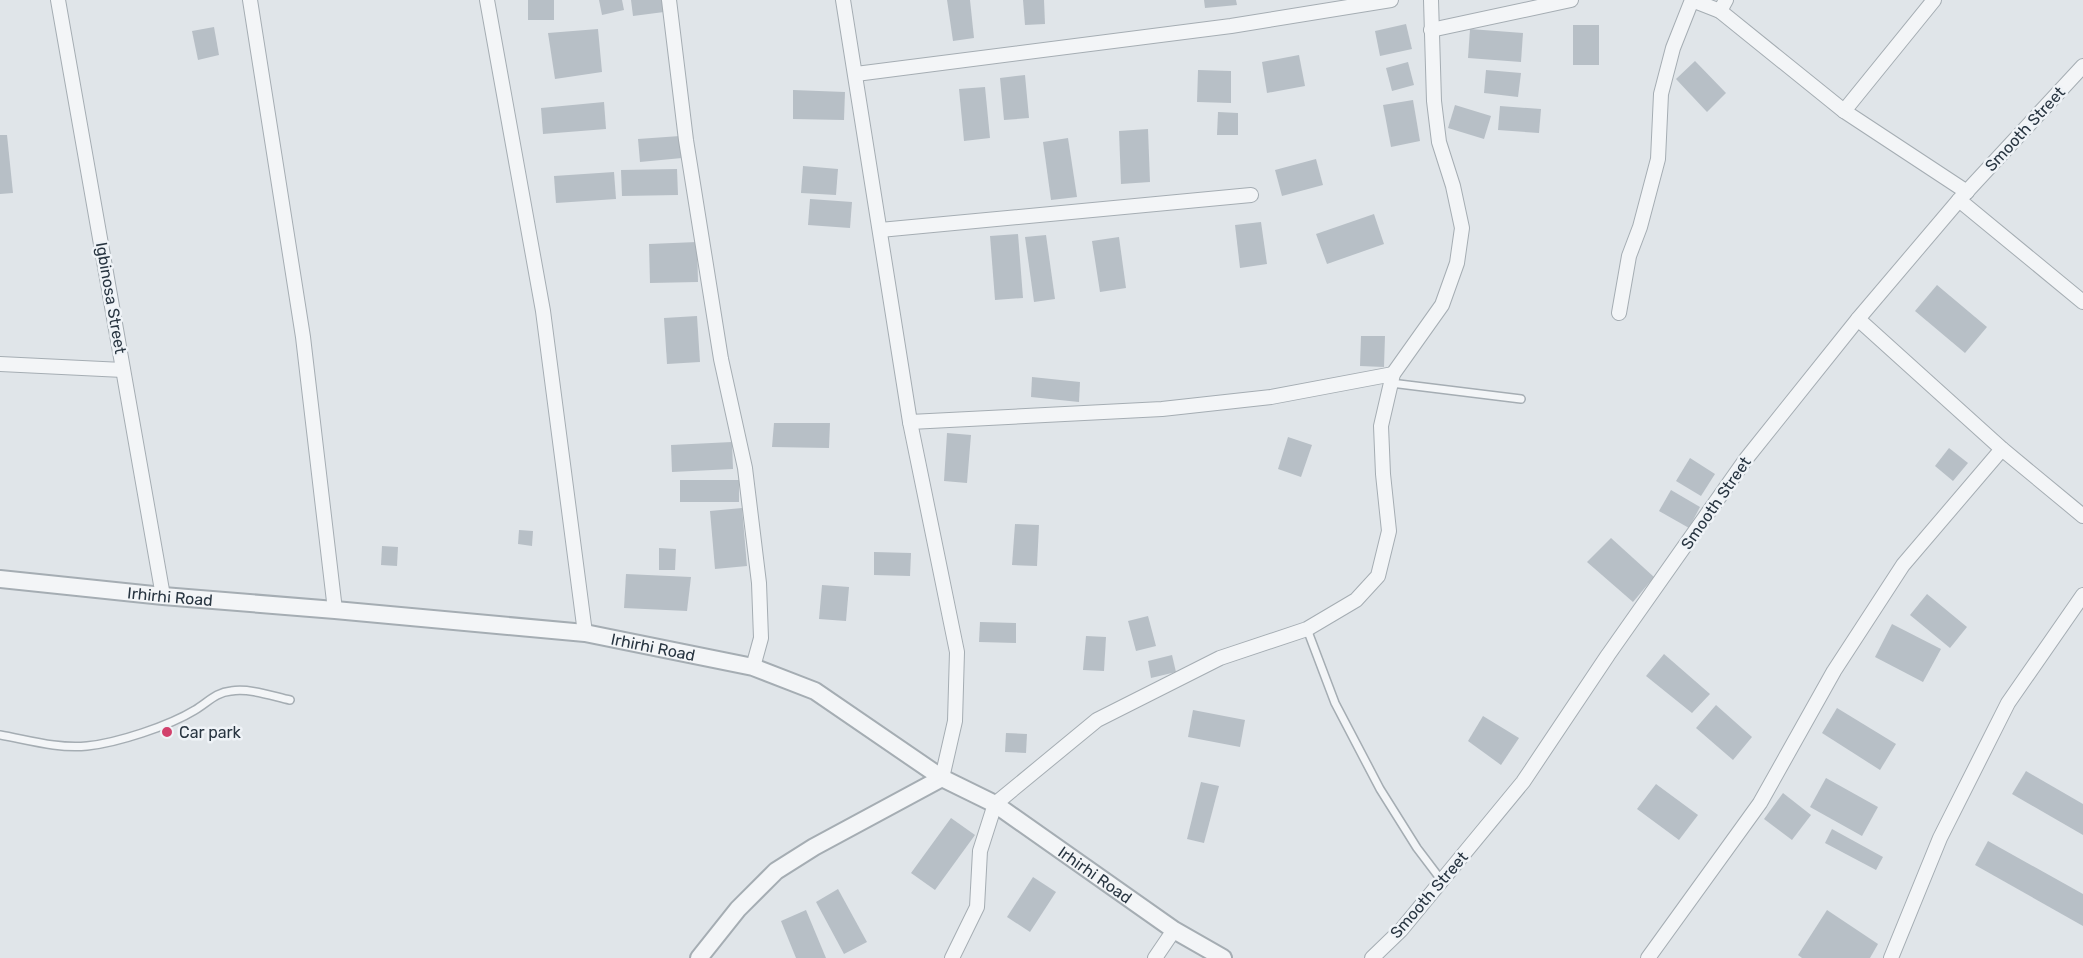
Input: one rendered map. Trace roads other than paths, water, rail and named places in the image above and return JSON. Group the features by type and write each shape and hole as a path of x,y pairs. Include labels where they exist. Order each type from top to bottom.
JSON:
{"street":[{"name":"Igbinosa Street","path":"58,0 163,596"},
{"path":"250,0 303,337 335,610"},
{"path":"487,0 543,311 585,633"},
{"path":"669,0 686,140 721,359 745,468 760,605 761,638 753,667"},
{"path":"699,958 738,909 776,871 814,847 942,778 955,721 957,652 910,422 843,0"},
{"path":"856,74 1231,26 1391,0"},
{"path":"952,958 976,907 980,851 995,804 1097,720 1220,658 1307,629 1356,600 1378,576 1389,531 1381,426 1392,378 1442,305 1458,263 1462,228 1453,186 1439,142 1434,101 1431,0"},
{"path":"1431,30 1570,0"},
{"path":"1619,312 1629,256 1640,227 1658,159 1661,94 1673,48 1692,0 1723,5 1844,111 1963,196 2083,302"},
{"path":"1844,111 1934,0"},
{"name":"Smooth Street","path":"1372,958 1401,930 1524,782 1608,655 1746,459 1857,319 1963,196 2082,70"},
{"path":"880,230 1251,195"},
{"path":"1857,319 2002,449 2083,516"},
{"path":"0,364 123,370"},
{"path":"910,422 1162,409 1272,397 1392,378"},
{"path":"1648,958 1760,803 1834,671 1903,565 2002,449"},
{"name":"Irhirhi Road","path":"0,579 163,596 585,633 753,667 815,690 942,778 995,804 1174,930 1223,958"},
{"path":"1891,958 1940,838 2008,703 2083,594"},
{"path":"1155,958 1174,930"}],"lane":[{"path":"1392,378 1521,399"},
{"path":"1307,629 1335,703 1380,789 1417,848 1442,881"},
{"path":"0,735 57,745 87,746 116,741 171,722 196,710 217,695 229,691 243,690 290,700"}],"place":[{"name":"Car park","path":"167,732"}]}
